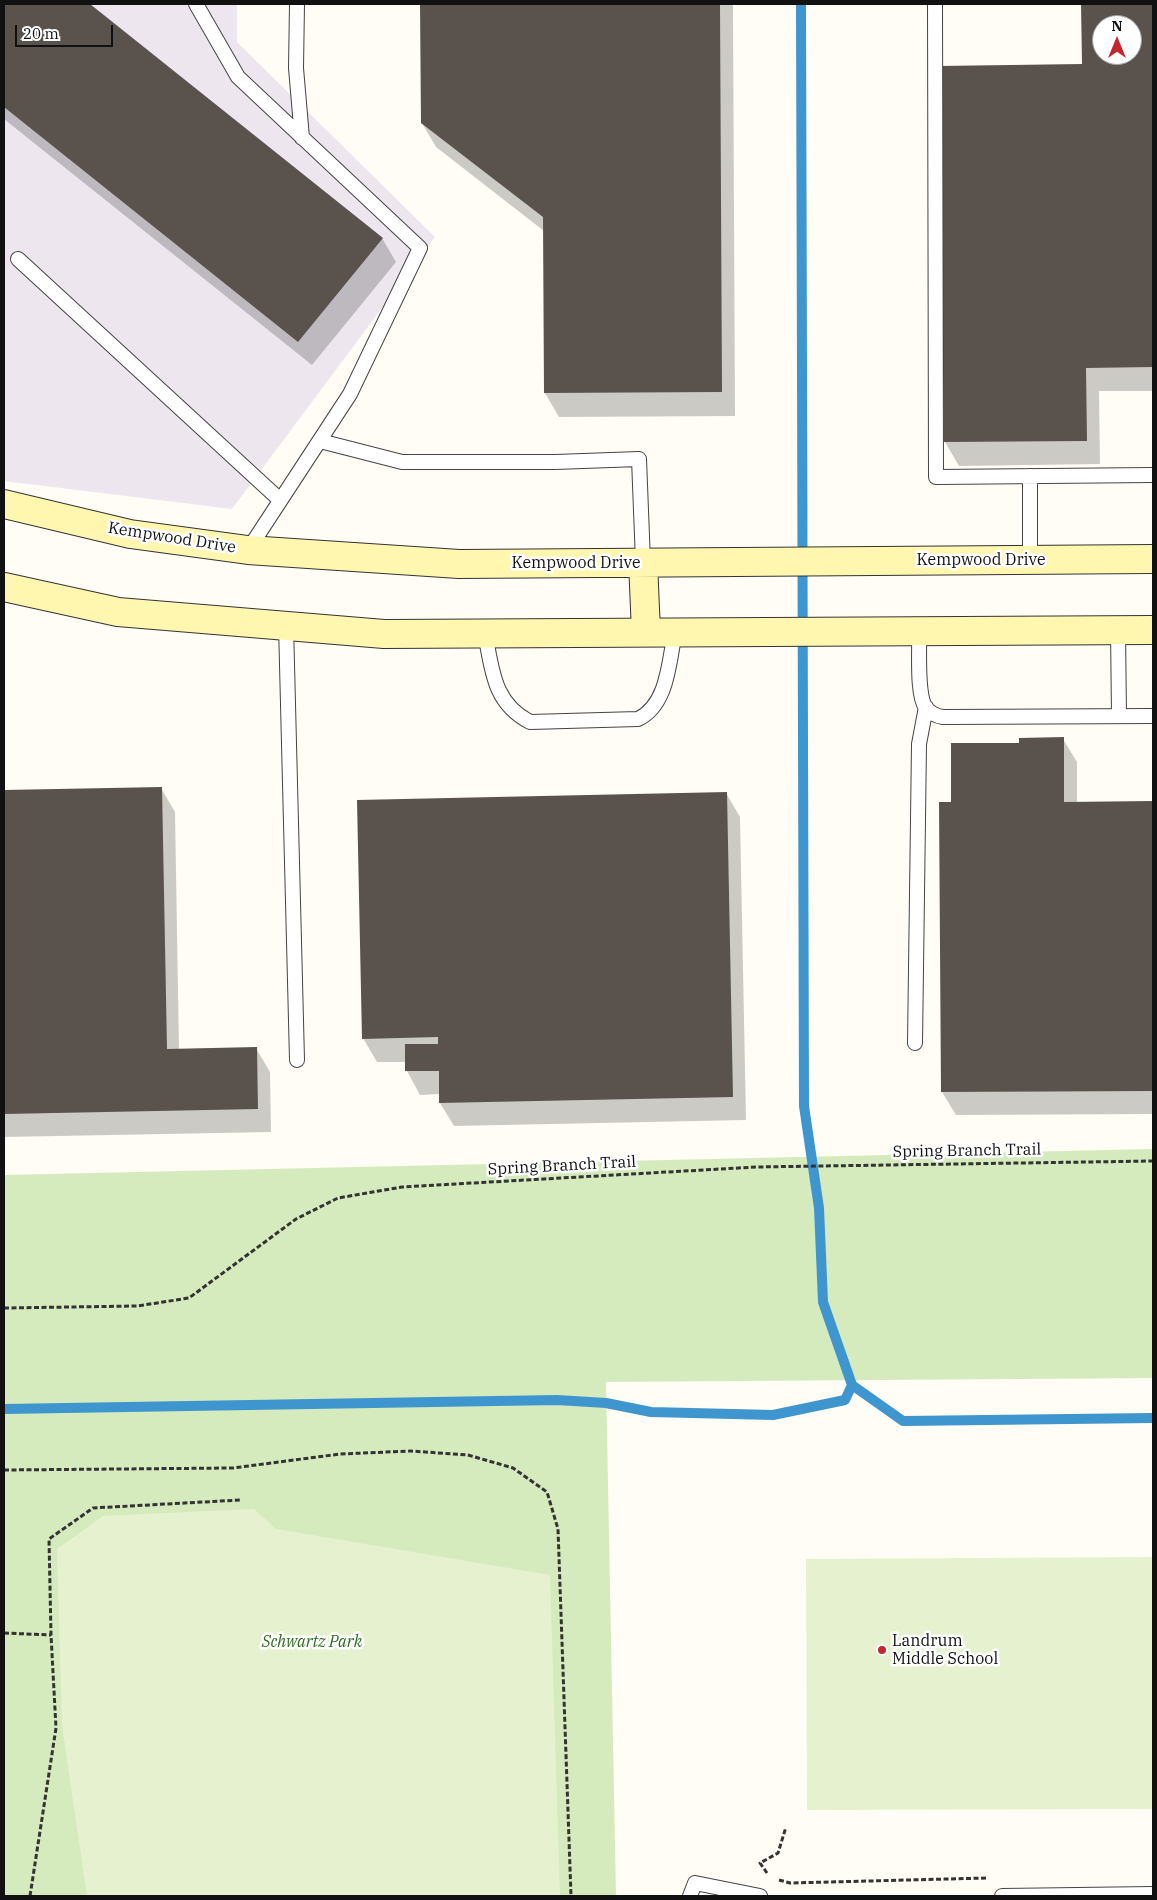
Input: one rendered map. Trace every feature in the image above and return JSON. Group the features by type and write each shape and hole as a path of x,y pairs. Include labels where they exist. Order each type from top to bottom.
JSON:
{"main road":[{"name":"Kempwood Drive","path":"4,504 130,534 248,550 460,564 1153,559"},
{"path":"643,562 646,632"},
{"path":"4,587 118,612 384,634 1153,630"}],"lane":[{"path":"196,4 238,77 420,248 350,394 248,550"},
{"path":"297,4 296,68 302,138"},
{"path":"935,4 936,477 1153,475"},
{"path":"18,259 280,500"},
{"path":"320,441 402,462 638,459 643,562"},
{"path":"1030,476 1030,560"},
{"path":"286,625 296,1060"},
{"path":"919,630 921,695 926,708 934,715 943,717 1153,716"},
{"path":"1118,630 1119,716"},
{"path":"484,633 494,677 504,700 514,714 530,722 628,720 638,719 647,715 661,695 674,632"},
{"path":"915,1043 919,744 926,708"},
{"path":"690,1896 695,1884 760,1896"},
{"path":"1002,1896 1153,1894"}],"path":[{"name":"Spring Branch Trail","path":"4,1308 137,1306 188,1298 296,1219 338,1198 402,1187 756,1167 1153,1161"},
{"path":"4,1470 232,1468 340,1454 411,1450 468,1455 512,1468 547,1492 558,1529 571,1896"},
{"path":"30,1896 56,1728 51,1635 49,1539 93,1508 240,1500"},
{"path":"4,1633 51,1635"},
{"path":"770,1877 760,1863 778,1852 786,1827"},
{"path":"777,1879 790,1883 996,1878"}],"shaded area":[{"path":"4,4 237,4 237,42 435,237 232,509 4,481"}],"green space":[{"name":"Schwartz Park","path":"1153,1149 1153,1378 606,1382 616,1896 4,1896 4,1175"},
{"name":"Schwartz Park","path":"254,1509 276,1529 550,1575 560,1896 87,1896 62,1726 57,1549 103,1516"},
{"path":"1153,1557 1153,1809 807,1810 806,1559"}],"building":[{"path":"4,4 90,4 383,238 298,342 4,107"},
{"path":"420,4 720,4 722,392 544,393 543,217 421,123"},
{"path":"1081,4 1153,4 1153,367 1086,368 1087,441 944,442 939,66 1082,64"},
{"path":"1064,737 1064,802 1153,801 1153,1091 941,1092 939,802 951,802 951,743 1019,743 1019,738"},
{"path":"162,787 167,1049 257,1047 258,1109 4,1114 4,790"},
{"path":"727,792 733,1097 439,1103 439,1071 405,1071 405,1044 438,1044 438,1037 362,1039 357,800"}],"waterway":[{"path":"801,4 804,1106 819,1208 823,1302 852,1385 903,1421 1153,1418"},
{"path":"4,1409 557,1400 606,1403 651,1412 773,1415 845,1400 852,1385"}],"place":[{"name":"Landrum Middle School","path":"882,1650"}]}
